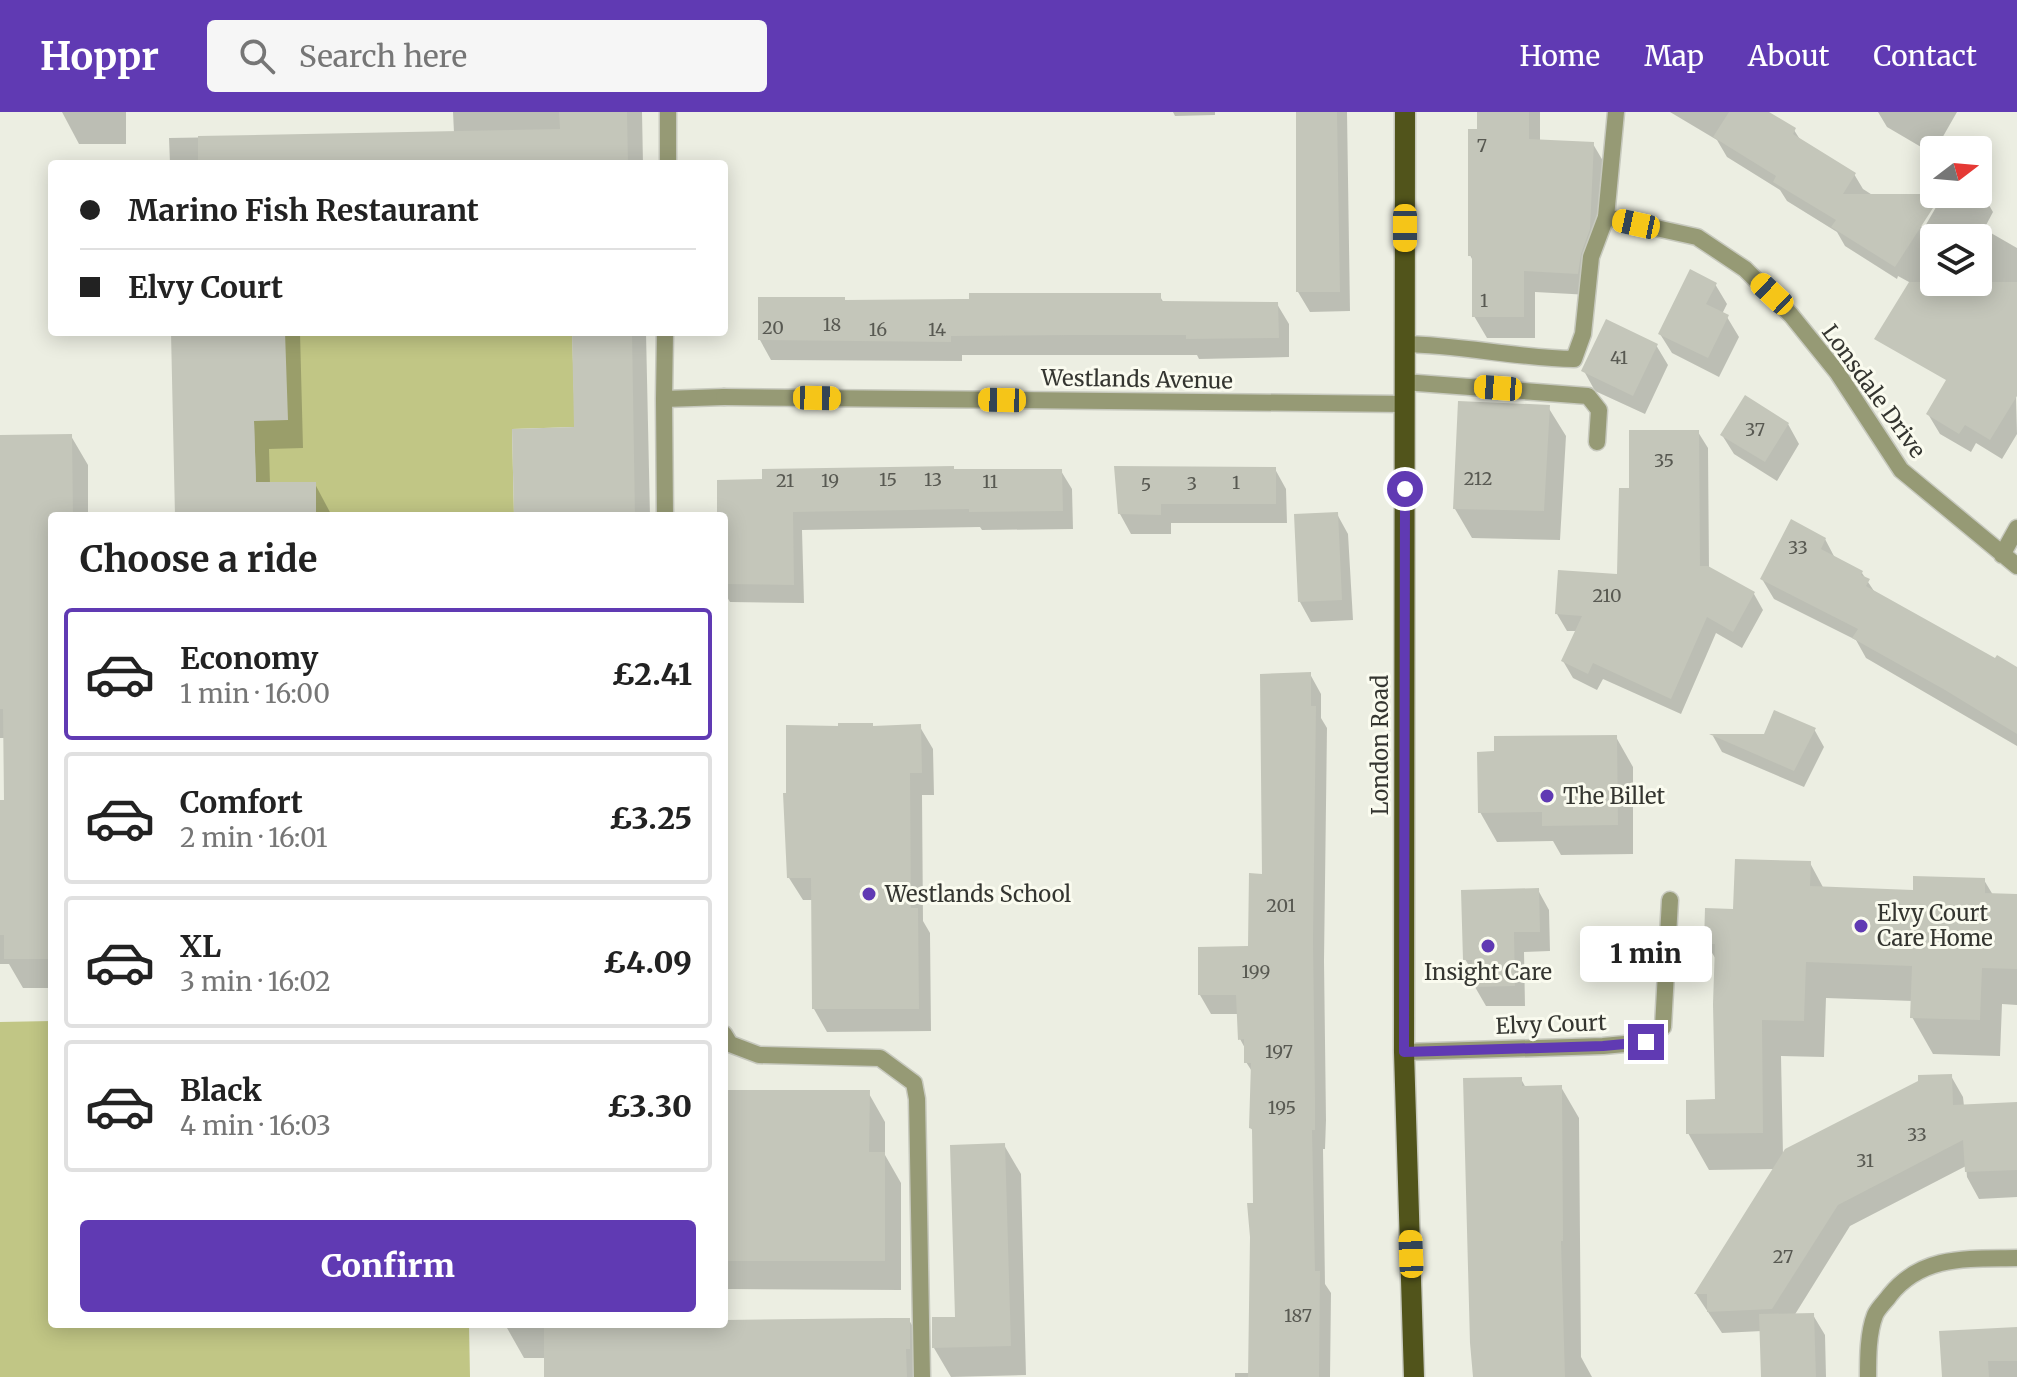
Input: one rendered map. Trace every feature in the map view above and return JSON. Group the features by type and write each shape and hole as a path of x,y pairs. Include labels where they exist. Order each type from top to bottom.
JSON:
{"main road":[{"name":"London Road","path":"1405,112 1404,1052 1414,1377"}],"street":[{"path":"668,112 668,160"},
{"path":"1405,344 1531,358 1574,359 1583,334 1591,257 1606,217 1616,112"},
{"name":"Lonsdale Drive","path":"1606,217 1697,237 1745,269 1791,315 1837,372 1901,470 2017,566"},
{"path":"665,336 665,512"},
{"path":"1404,382 1588,396 1599,410 1597,442"},
{"name":"Westlands Avenue","path":"664,399 724,397 1405,404"},
{"path":"2002,555 2017,528"},
{"name":"Elvy Court","path":"1404,1052 1646,1042 1663,1027 1670,900"},
{"path":"728,1041 759,1055 880,1058 914,1083 917,1099 922,1377"},
{"path":"1868,1377 1868,1355 1875,1314 1896,1287 1920,1268 1963,1259 2017,1258"}],"green space":[{"path":"284,336 572,336 575,427 512,429 514,512 257,512 254,421"},
{"path":"48,1021 48,1328 469,1328 470,1377 0,1377 0,1022"}],"building":[{"path":"559,112 627,112 628,160 198,160 198,136 560,129"},
{"path":"1296,112 1337,112 1340,292 1296,292"},
{"path":"1477,112 1529,112 1529,139 1594,142 1590,229 1578,274 1524,271 1524,317 1472,317 1472,256 1468,256 1468,129 1477,129"},
{"path":"1729,112 1769,112 1796,128 1793,134 1856,173 1843,194 1920,194 1920,208 1933,208 1895,267 1831,227 1836,220 1773,182 1776,176 1713,137"},
{"path":"1690,269 1717,283 1706,304 1729,315 1708,358 1658,334"},
{"path":"1909,282 1920,282 1920,296 1992,296 1992,282 2017,282 2017,396 1990,440 1965,425 1959,434 1926,414 1946,380 1874,339"},
{"path":"969,293 1161,293 1161,301 1278,302 1279,338 1074,335 951,336 951,342 758,340 758,297 969,299"},
{"path":"1606,319 1658,344 1633,396 1581,371"},
{"path":"171,336 285,336 288,420 254,421 256,482 316,482 316,512 175,512"},
{"path":"572,336 632,336 635,512 514,512 512,429 574,427"},
{"path":"1745,395 1789,423 1765,462 1720,435"},
{"path":"1458,401 1550,405 1544,511 1453,509"},
{"path":"1629,430 1699,430 1700,566 1708,566 1755,592 1733,632 1707,617 1671,699 1593,663 1588,674 1561,661 1582,616 1555,614 1558,570 1617,574 1619,488 1629,488"},
{"path":"72,434 73,512 48,512 48,959 4,959 4,935 0,935 0,800 4,800 3,709 0,709 0,435"},
{"path":"954,466 954,469 1062,469 1063,511 793,512 794,585 728,584 728,512 717,512 717,480 762,479 762,469"},
{"path":"1114,466 1276,467 1276,504 1161,504 1161,515 1118,514"},
{"path":"1338,512 1342,600 1298,602 1294,514"},
{"path":"1791,519 1826,538 1821,549 1863,571 1861,575 1870,579 1866,586 1995,658 1997,655 2017,667 2017,734 1852,638 1858,629 1760,579"},
{"path":"1311,672 1311,706 1316,706 1313,940 1315,1130 1312,1130 1315,1271 1320,1271 1319,1377 1248,1377 1250,1237 1247,1203 1253,1203 1252,1129 1249,1128 1251,1063 1244,1063 1244,1039 1238,1040 1236,995 1198,995 1198,947 1248,946 1249,873 1262,874 1260,674"},
{"path":"1774,710 1816,728 1794,771 1709,734 1764,734"},
{"path":"838,723 873,723 873,726 921,724 922,773 910,773 911,908 918,908 919,1009 812,1009 811,878 787,878 783,793 786,793 786,725 838,726"},
{"name":"The Billet","path":"1617,735 1618,825 1542,826 1542,812 1478,813 1477,752 1494,751 1494,736"},
{"name":"Elvy Court Care Home","path":"1735,859 1811,861 1810,886 1913,890 1913,876 1985,878 1985,893 2017,894 2017,969 1982,968 1980,1020 1910,1018 1912,966 1806,962 1804,1021 1762,1020 1763,1133 1686,1134 1686,1100 1715,1099 1715,944 1704,944 1705,908 1733,909"},
{"name":"Insight Care","path":"1539,888 1540,932 1514,932 1515,986 1473,987 1472,960 1463,960 1461,890"},
{"path":"1952,1074 1953,1105 2017,1102 2017,1170 1965,1172 1963,1140 1838,1205 1772,1309 1707,1312 1707,1294 1694,1294 1785,1149 1918,1081 1918,1075"},
{"path":"1522,1077 1522,1086 1562,1085 1561,1241 1565,1377 1473,1377 1463,1078"},
{"path":"728,1090 870,1090 869,1152 885,1152 885,1261 728,1261"},
{"path":"1005,1143 1011,1346 932,1348 932,1317 955,1317 950,1145"},
{"path":"1814,1313 1816,1377 1761,1377 1759,1314"},
{"path":"910,1318 910,1349 906,1349 907,1377 544,1377 544,1328 728,1328 728,1320"},
{"path":"2017,1327 2017,1361 1988,1361 1989,1377 1942,1377 1939,1331"}],"place":[{"name":"The Billet","path":"1547,796"},
{"name":"Westlands School","path":"869,894"},
{"name":"Elvy Court Care Home","path":"1861,926"},
{"name":"Insight Care","path":"1488,946"}],"route":[{"path":"1405,489 1404,1052 1646,1042"}]}
